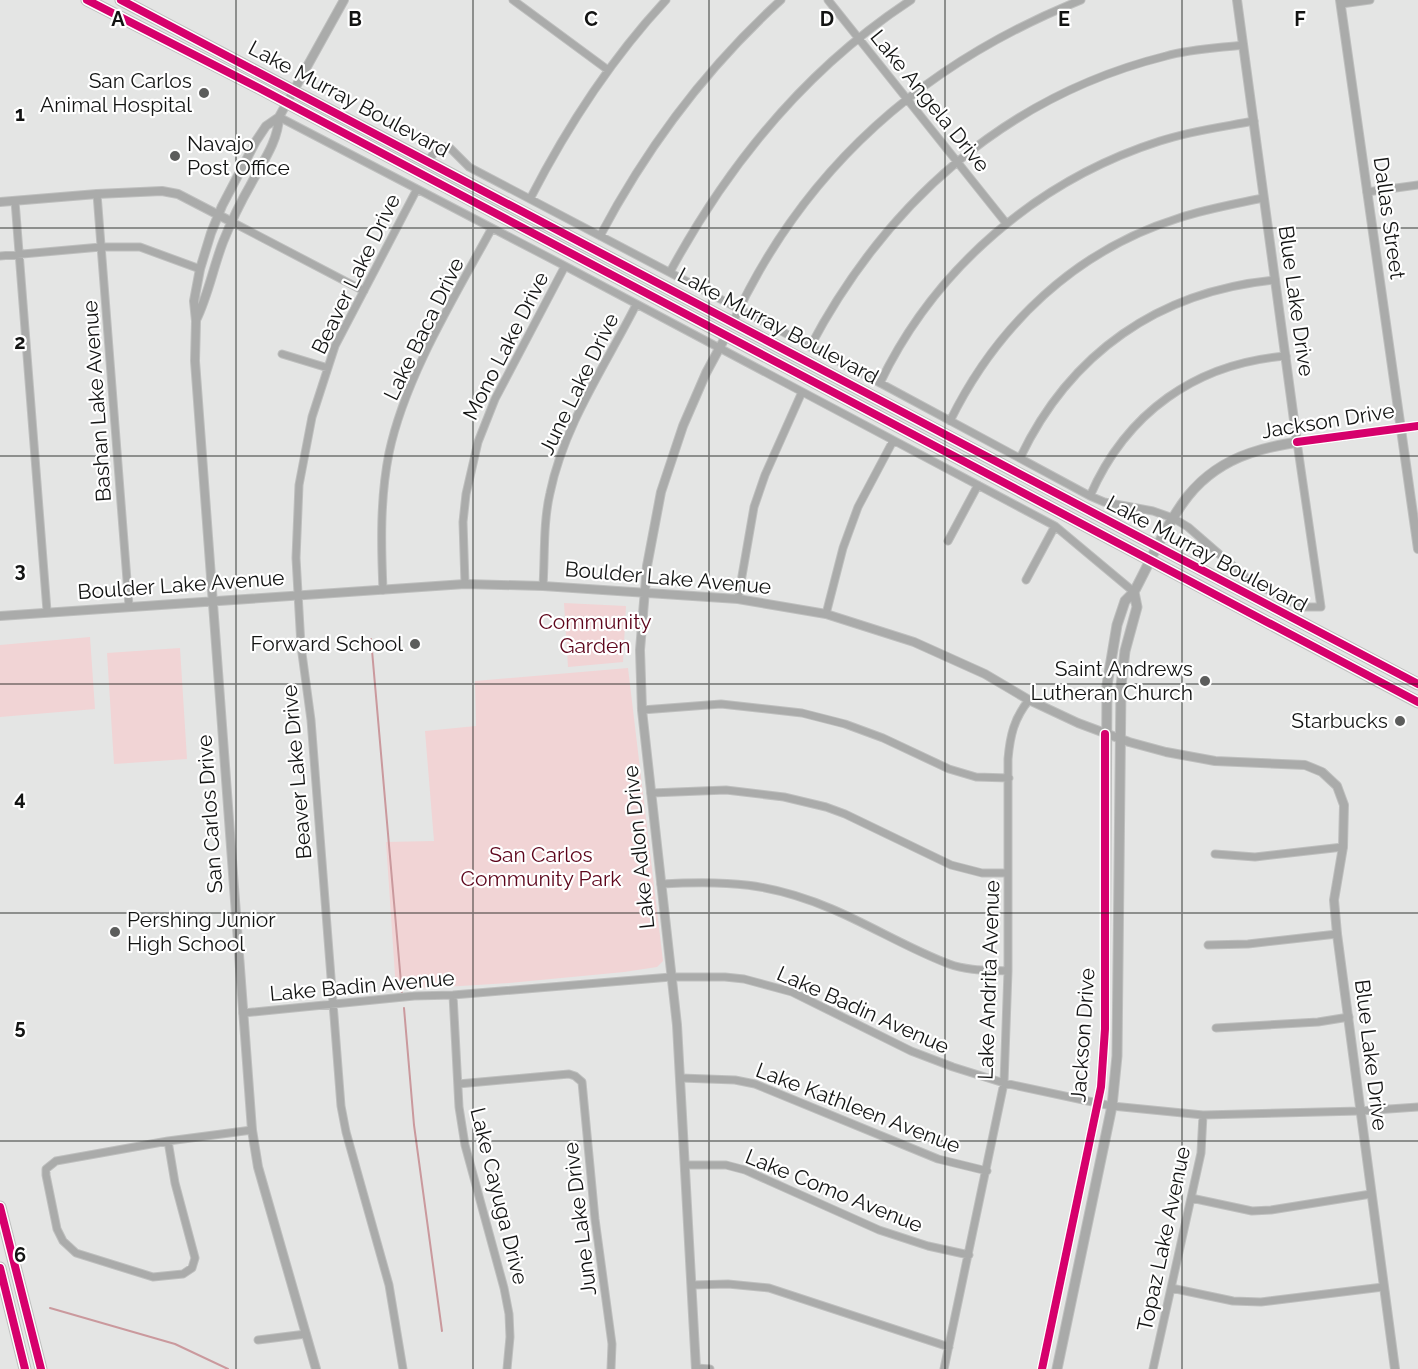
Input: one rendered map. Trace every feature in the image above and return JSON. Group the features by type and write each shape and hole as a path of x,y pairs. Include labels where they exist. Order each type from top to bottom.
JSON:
{"main road":[{"name":"Lake Murray Boulevard","path":"121,0 1416,681"},
{"name":"Lake Murray Boulevard","path":"93,1 1418,702"},
{"path":"111,11 118,8 139,9"},
{"path":"707,326 733,322"},
{"path":"726,336 754,333"},
{"name":"Jackson Drive","path":"1042,1369 1098,1103 1105,1029 1107,685 1117,625 1125,601 1134,592 1173,518 1197,486 1224,464 1256,450 1297,442 1418,426"},
{"name":"Jackson Drive","path":"1057,1369 1112,1106 1117,1056 1119,738 1123,661 1137,607 1134,592"},
{"path":"0,1207 41,1369"},
{"path":"0,1268 26,1369"}],"street":[{"name":"San Carlos Drive","path":"316,1369 258,1167 252,1130 195,361 194,301 200,269 218,214 266,126 279,117 287,104 344,0"},
{"path":"513,0 608,70"},
{"path":"530,199 574,120 608,70 666,0"},
{"path":"600,236 631,179 673,117 734,44 781,0"},
{"name":"Lake Angela Drive","path":"828,0 1006,223"},
{"path":"670,272 701,217 761,135 810,81 859,38 911,0"},
{"path":"733,322 771,251 809,198 853,148 908,98 940,73 1035,19 1081,0"},
{"name":"Blue Lake Drive","path":"1237,0 1321,607"},
{"path":"1341,2 1370,0"},
{"name":"Dallas Street","path":"1341,2 1418,549"},
{"path":"810,347 842,290 870,251 906,209 957,162 999,131 1041,105 1107,75 1177,53 1243,45"},
{"name":"San Carlos Drive","path":"196,321 232,222 279,132 279,117"},
{"path":"279,117 1055,526 1134,592"},
{"path":"880,383 908,333 933,298 961,265 1006,223 1062,184 1120,155 1180,135 1254,122"},
{"name":"Lake Murray Boulevard","path":"427,161 440,147 449,147 469,167 1090,496 1104,502 1152,511 1173,518 1188,527 1249,580 1301,607 1321,607"},
{"path":"1367,192 1418,185"},
{"name":"Beaver Lake Drive","path":"403,1369 389,1285 341,1107 311,720 301,646 296,526 299,485 312,417 335,345 417,189"},
{"path":"0,202 162,191 178,194 364,291"},
{"name":"Bashan Lake Avenue","path":"97,194 129,606"},
{"path":"950,421 978,370 1001,338 1041,296 1071,272 1114,245 1160,224 1198,212 1263,198"},
{"path":"15,201 47,611"},
{"name":"Lake Baca Drive","path":"383,590 382,498 393,437 421,364 492,228"},
{"path":"0,256 140,246 200,269"},
{"name":"Mono Lake Drive","path":"465,584 463,522 466,494 478,442 495,399 565,266"},
{"path":"1020,458 1036,426 1061,390 1092,357 1119,335 1151,315 1185,300 1229,286 1275,280"},
{"name":"June Lake Drive","path":"543,586 547,513 560,456 573,423 636,304"},
{"name":"Lake Adlon Drive","path":"696,1369 677,1025 642,710 640,650 652,531 668,470 697,392 726,336"},
{"path":"282,354 328,368"},
{"path":"1090,496 1119,444 1145,416 1174,392 1228,366 1257,359 1286,356"},
{"path":"738,599 754,507 769,465 802,393"},
{"path":"826,614 843,548 858,507 893,441"},
{"path":"948,541 978,485"},
{"path":"1026,580 1055,526"},
{"name":"Boulder Lake Avenue","path":"0,616 465,584 543,586 738,599 826,614 875,628 940,653 985,674 1029,700 1078,723 1105,734 1166,752 1215,760 1305,765"},
{"name":"Lake Andrita Avenue","path":"944,1369 1004,1083 1008,971 1008,759 1012,730 1029,700"},
{"path":"642,710 721,704 802,713 845,724 883,738 949,769 976,777 1009,778"},
{"name":"Blue Lake Drive","path":"1305,765 1327,776 1340,792 1345,812 1334,900 1337,934 1395,1369"},
{"path":"651,793 726,790 784,797 845,814 951,865 982,873 1008,873"},
{"path":"1215,854 1255,857 1342,847"},
{"path":"661,884 730,882 766,887 833,909 949,964 970,969 1008,971"},
{"path":"1208,945 1248,944 1337,934"},
{"name":"Lake Badin Avenue","path":"243,1012 414,996 453,995 671,977 725,977 744,979 792,992 911,1051 953,1067 1004,1083 1112,1106 1203,1115 1360,1111 1418,1107"},
{"name":"Lake Cayuga Drive","path":"453,995 459,1107 465,1145 507,1301 510,1337 507,1369"},
{"path":"1216,1028 1318,1022 1349,1017"},
{"name":"June Lake Drive","path":"458,1084 569,1074 582,1082 595,1219 612,1344 611,1369"},
{"name":"Lake Kathleen Avenue","path":"681,1078 735,1080 755,1084 938,1159 987,1171"},
{"name":"Topaz Lake Avenue","path":"1153,1369 1201,1154 1203,1115"},
{"path":"168,1141 175,1183 195,1262 192,1268 187,1273 153,1277 76,1254 67,1246 57,1230 46,1175 46,1169 56,1161 168,1141 252,1130"},
{"name":"Lake Como Avenue","path":"686,1165 726,1165 745,1170 879,1230 928,1246 969,1255"},
{"path":"1191,1198 1252,1211 1371,1194"},
{"path":"692,1285 728,1284 769,1288 949,1347"},
{"path":"1171,1288 1233,1301 1262,1302 1383,1287"},
{"path":"258,1340 306,1334"},
{"path":"696,1369 710,1369"}],"green space":[{"name":"Community Garden","path":"564,603 626,606 623,662 568,667"},
{"path":"90,637 95,709 0,717 0,645"},
{"path":"180,648 187,759 114,764 107,653"},
{"name":"San Carlos Community Park","path":"628,668 663,961 657,967 624,972 509,983 396,990 386,842 434,841 425,731 476,726 475,681"}],"waterway":[{"path":"371,639 402,994"},
{"path":"404,1008 414,1125 442,1331"},
{"path":"50,1308 175,1344 228,1369"}],"cycle path":[{"path":"87,0 259,88 1418,702"},
{"path":"121,0 1418,684"},
{"path":"1297,442 1418,426"},
{"path":"1042,1369 1101,1087 1105,1029 1105,734"},
{"path":"0,1207 41,1369"},
{"path":"0,1268 25,1369"}],"place":[{"name":"San Carlos Animal Hospital","path":"204,93"},
{"name":"Navajo Post Office","path":"175,156"},
{"name":"Forward School","path":"415,644"},
{"name":"Saint Andrews Lutheran Church","path":"1205,681"},
{"name":"Starbucks","path":"1400,721"},
{"name":"Pershing Junior High School","path":"115,932"}]}
